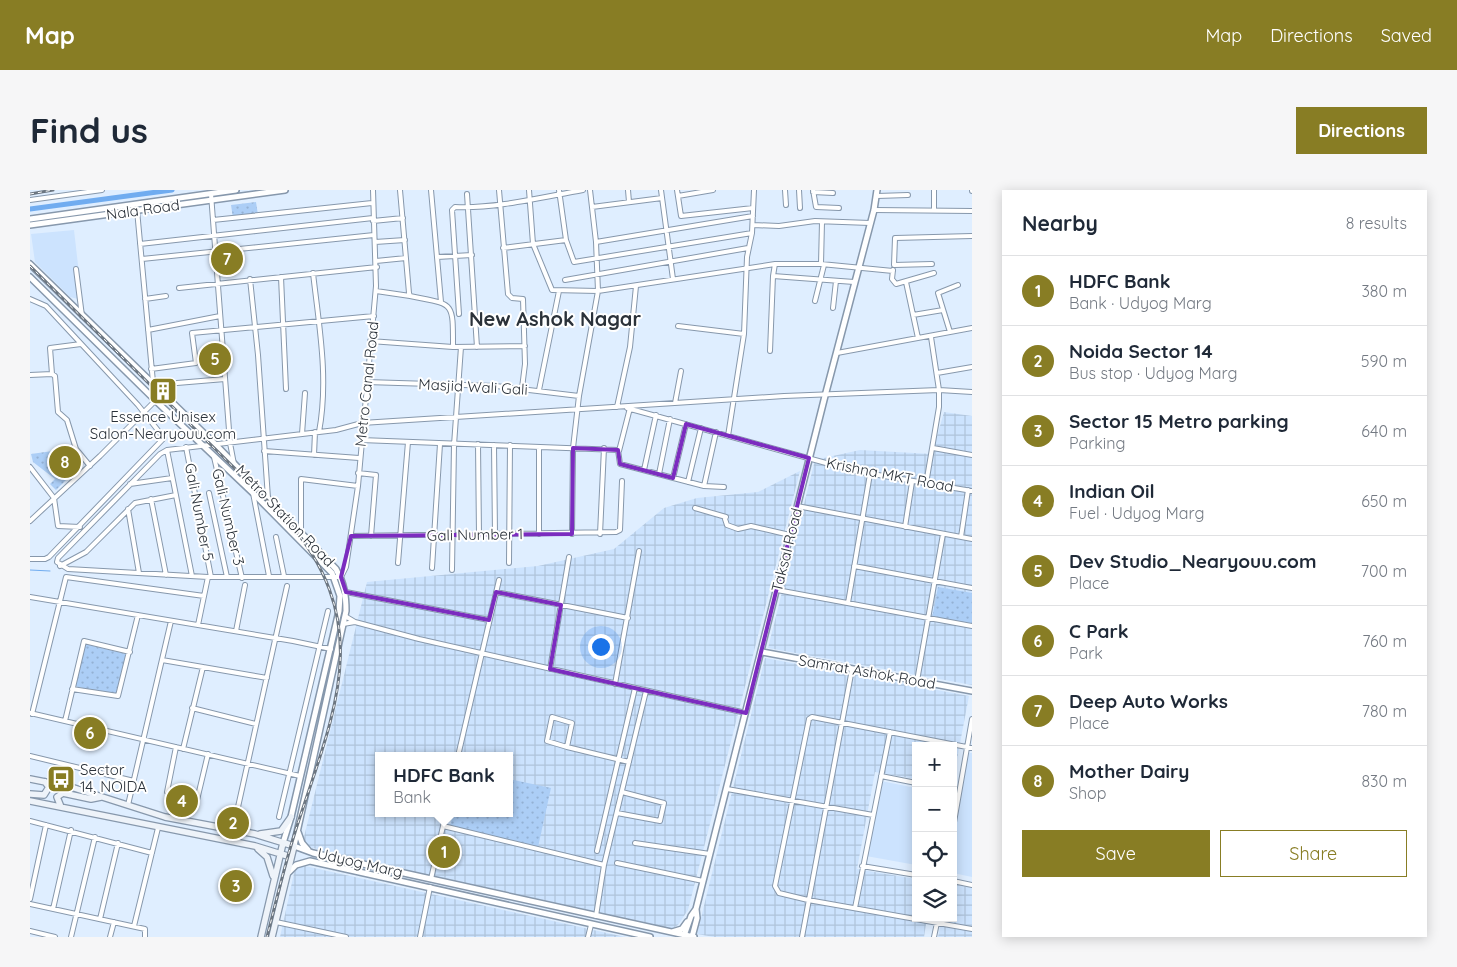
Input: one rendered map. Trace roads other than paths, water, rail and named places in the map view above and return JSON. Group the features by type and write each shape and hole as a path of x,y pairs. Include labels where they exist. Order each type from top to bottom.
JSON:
{"main road":[{"name":"Udyog Marg","path":"30,779 102,797 165,817 255,834 294,846"},
{"path":"30,794 44,796 49,788 45,782"},
{"path":"61,807 57,797 63,793 91,799 102,797"},
{"path":"30,801 255,846 291,857"},
{"path":"255,834 278,832 291,817"},
{"path":"261,937 283,843"},
{"path":"255,846 268,857 274,881"},
{"path":"272,937 294,846"}],"street":[{"path":"30,200 102,190"},
{"name":"Nala Road","path":"30,219 236,190"},
{"name":"Nala Road","path":"30,225 285,190"},
{"name":"Metro Canal Road","path":"337,577 346,567 351,536 358,486 362,423 374,316 377,267 372,203 373,190"},
{"path":"400,190 410,296"},
{"path":"432,190 441,302"},
{"path":"498,190 508,294 512,298 523,298 525,346 522,388"},
{"path":"529,190 533,244 550,288 560,291 598,291 775,264 822,265 893,272"},
{"path":"459,314 452,210 455,207 469,208 500,204 559,192 583,190"},
{"path":"572,534 573,448 579,396 598,291 596,242 590,190"},
{"path":"628,190 629,202"},
{"path":"661,190 673,279"},
{"path":"677,190 681,216 753,208"},
{"path":"678,196 713,190"},
{"path":"728,436 744,334 748,248 753,225 754,190"},
{"path":"785,190 786,205"},
{"path":"799,190 800,208"},
{"path":"934,190 934,210"},
{"path":"832,193 813,191 816,207 839,208"},
{"path":"559,192 566,240 573,262 752,233"},
{"path":"877,193 908,195"},
{"name":"Taksal Road","path":"693,937 697,918 696,909 877,193"},
{"path":"210,194 230,443 234,464"},
{"path":"467,194 477,346"},
{"path":"592,207 662,198"},
{"path":"144,203 145,209"},
{"path":"213,220 372,203"},
{"path":"137,210 153,386"},
{"path":"874,210 972,211"},
{"path":"596,242 753,216"},
{"path":"140,244 403,218"},
{"path":"753,225 779,226 804,222 870,223"},
{"path":"815,301 821,280 822,222"},
{"path":"142,259 374,235"},
{"path":"934,274 906,282 894,283 895,239 898,236 972,236"},
{"path":"375,242 405,240"},
{"path":"504,248 566,240"},
{"path":"565,280 672,263 748,248"},
{"path":"437,257 472,255"},
{"path":"376,261 406,258"},
{"name":"Metro Station Road","path":"30,264 153,386 216,445 336,569 340,596 339,611 291,817 283,843"},
{"path":"770,351 775,264"},
{"path":"894,265 932,264"},
{"path":"178,288 377,267"},
{"path":"76,269 82,316"},
{"path":"314,273 324,378 323,412 317,432 314,455"},
{"path":"773,276 854,282"},
{"name":"Metro Station Road","path":"30,277 253,493 337,577 346,592 345,616 294,846"},
{"path":"281,277 286,389"},
{"path":"250,280 268,498"},
{"path":"833,308 836,281"},
{"path":"906,282 918,338"},
{"path":"950,332 938,292 958,285"},
{"path":"616,407 630,347 636,286"},
{"path":"376,291 441,302 450,307 453,316 453,347"},
{"path":"539,390 560,291"},
{"path":"145,299 166,296"},
{"path":"30,299 46,306 143,412 164,439 47,559 30,559"},
{"path":"913,315 943,310"},
{"path":"148,330 220,316"},
{"path":"151,369 196,363 192,333 374,316"},
{"path":"678,326 744,334"},
{"path":"837,353 972,328"},
{"path":"926,484 933,448 939,390 931,336"},
{"path":"370,341 453,347 525,346"},
{"path":"82,344 50,348 52,374 56,377 58,412 67,420 76,449 90,466"},
{"path":"452,570 454,445 461,347"},
{"path":"937,373 972,366"},
{"path":"675,403 681,371"},
{"path":"30,375 52,374"},
{"path":"177,383 225,379"},
{"name":"Masjid Wali Gali","path":"366,382 522,388 579,396"},
{"path":"337,577 269,576 242,578 139,574 68,569 60,566 57,559 160,454 167,450 202,444 216,445 317,432 362,423 735,399 939,390 972,392"},
{"path":"302,434 305,393"},
{"path":"30,521 90,466 162,394"},
{"name":"Krishna MKT Road","path":"624,407 870,474 970,490"},
{"path":"630,408 619,451 620,464 704,486 724,487"},
{"path":"644,470 656,415"},
{"path":"659,474 670,419"},
{"path":"673,478 686,424"},
{"path":"688,482 701,428"},
{"path":"704,486 716,432"},
{"path":"361,440 454,445 604,448 619,451"},
{"path":"398,563 408,442"},
{"path":"432,568 440,444"},
{"path":"478,444 479,535"},
{"path":"494,445 495,534"},
{"path":"509,563 510,445"},
{"name":"Gali Number 5","path":"186,447 209,577"},
{"path":"539,447 539,534"},
{"path":"604,448 600,534 620,530 622,481"},
{"path":"933,448 972,455"},
{"path":"167,450 192,576"},
{"path":"264,450 359,458"},
{"name":"Gali Number 3","path":"214,457 242,578"},
{"path":"30,467 54,498 58,526 80,527"},
{"path":"358,474 376,475 371,536"},
{"path":"848,603 870,474"},
{"path":"130,484 172,478"},
{"path":"301,534 301,479 358,486"},
{"path":"905,526 912,482"},
{"path":"961,537 970,490"},
{"path":"209,493 227,577"},
{"path":"253,493 269,576"},
{"path":"60,566 86,552 136,502 176,496"},
{"path":"151,499 166,575"},
{"path":"797,506 972,539"},
{"path":"695,508 726,517 727,525 738,529 751,526 790,535"},
{"path":"128,509 139,574"},
{"name":"Gali Number 1","path":"351,536 600,534"},
{"path":"917,681 942,534"},
{"path":"276,537 284,576"},
{"path":"615,684 639,551"},
{"path":"550,669 569,557"},
{"path":"854,566 972,588"},
{"path":"204,596 67,576 64,579 31,713 310,778"},
{"path":"198,625 209,577"},
{"path":"459,752 499,580"},
{"path":"236,631 245,585"},
{"path":"238,808 286,586"},
{"path":"777,590 972,626"},
{"path":"346,592 490,620"},
{"path":"496,592 628,618"},
{"path":"30,597 236,631 330,649"},
{"path":"279,817 328,611"},
{"path":"72,689 118,696 138,615"},
{"path":"345,616 355,622 482,653 746,713"},
{"path":"128,805 171,621"},
{"path":"343,624 355,622"},
{"path":"65,721 84,641 130,652"},
{"name":"Samrat Ashok Road","path":"762,652 972,691"},
{"path":"162,660 267,678"},
{"path":"183,748 203,667"},
{"path":"802,937 852,669"},
{"path":"597,851 635,688"},
{"path":"596,916 604,865 646,691"},
{"path":"192,708 256,724"},
{"path":"912,917 808,900 779,893 776,889 808,720 812,717 970,748"},
{"path":"567,747 572,723 552,718 547,741 567,747 629,762"},
{"path":"957,807 970,748 972,719"},
{"path":"855,908 890,732"},
{"path":"167,792 176,747"},
{"path":"197,800 208,754"},
{"path":"30,756 134,781"},
{"path":"881,776 912,782"},
{"path":"727,789 873,815"},
{"path":"617,813 660,821 664,803 622,792"},
{"path":"431,879 445,817"},
{"path":"30,821 71,830 152,853"},
{"path":"30,899 46,825"},
{"path":"443,826 604,865"},
{"path":"134,926 158,828"},
{"path":"298,829 302,843 313,853"},
{"path":"53,909 71,830"},
{"path":"71,937 95,837"},
{"path":"635,843 710,854"},
{"path":"100,919 118,844"},
{"name":"Udyog Marg","path":"294,846 313,853 693,937"},
{"name":"Udyog Marg","path":"287,875 296,865 310,861 650,937"},
{"path":"617,863 703,881"},
{"path":"862,866 912,874"},
{"path":"957,883 972,885"},
{"path":"420,937 430,887"},
{"path":"30,904 134,926 146,930 145,937"},
{"name":"Taksal Road","path":"684,936 691,916 696,909"},
{"path":"669,933 682,929 691,916"},
{"path":"110,937 114,922"},
{"path":"276,922 346,937"},
{"path":"934,937 937,922"},
{"path":"941,922 972,929"},
{"path":"588,937 591,925"},
{"path":"30,931 56,937"}],"waterway":[{"path":"30,209 172,190"},
{"path":"30,570 50,571"}],"railway":[{"path":"30,194 53,190"},
{"path":"30,266 287,520 314,558 331,595 339,631 340,667 335,703 290,849 267,937"}],"place":[{"name":"Deep Auto Works","path":"227,259"},
{"name":"Dev Studio_Nearyouu.com","path":"215,359"},
{"name":"Essence Unisex Salon-Nearyouu.com","path":"163,391"},
{"name":"Mother Dairy","path":"65,462"},
{"name":"C Park","path":"90,733"},
{"name":"Sector 14, NOIDA","path":"61,779"},
{"name":"Indian Oil","path":"182,801"},
{"name":"Noida Sector 14","path":"233,823"},
{"name":"HDFC Bank","path":"444,852"},
{"name":"Sector 15 Metro parking","path":"236,886"}],"district":[{"name":"New Ashok Nagar","path":"555,319"}]}
